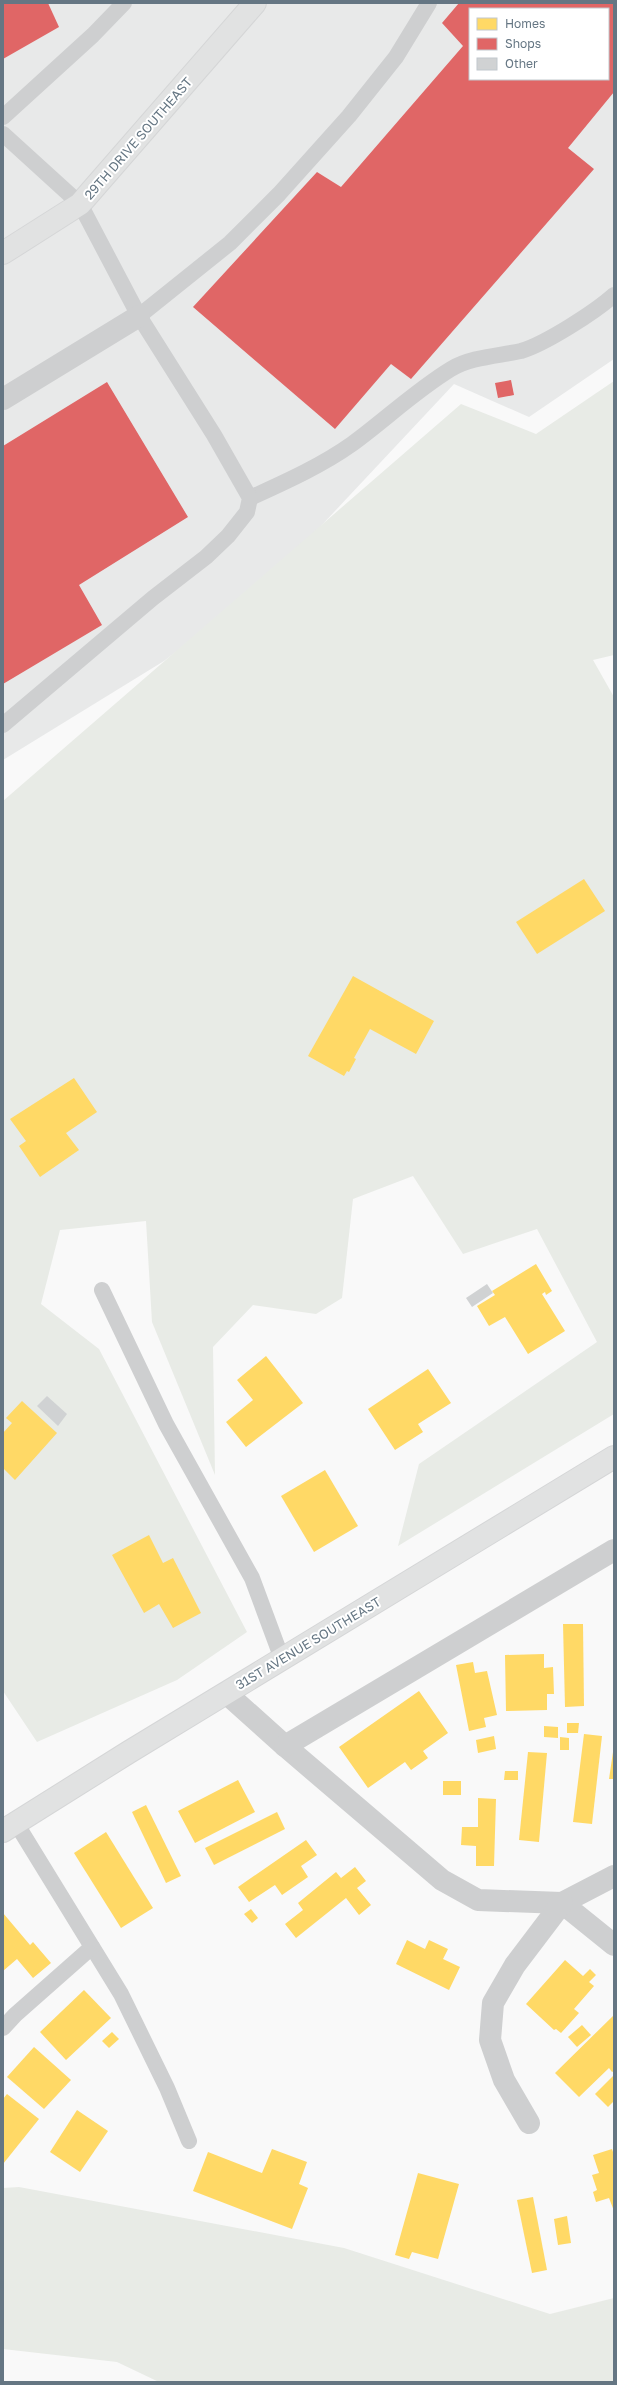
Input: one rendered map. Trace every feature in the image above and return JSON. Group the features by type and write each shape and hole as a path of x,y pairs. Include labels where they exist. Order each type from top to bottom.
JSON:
{"street":[{"name":"29TH DRIVE SOUTHEAST","path":"3,253 80,204 255,3"},
{"path":"3,399 139,316"},
{"name":"31ST AVENUE SOUTHEAST","path":"9,1827 614,1457"},
{"path":"284,1746 614,1550"},
{"path":"226,1693 284,1746 442,1880 478,1900 562,1903 614,1945"},
{"path":"529,2123 504,2080 490,2040 493,2003 515,1965 562,1903 614,1876"}],"lane":[{"path":"3,117 93,35 124,3"},
{"path":"139,316 230,243 279,194 349,116 396,57 429,3"},
{"path":"3,134 80,204 139,316 214,435 250,498 246,512 228,536 206,557 152,598 3,725"},
{"path":"250,498 322,463 351,445 452,368 478,359 523,350 540,343 598,310 614,295"},
{"path":"102,1290 166,1424 252,1578 282,1659"},
{"path":"9,1827 92,1947 121,1994 167,2088 189,2141"},
{"path":"3,2028 15,2015 92,1947"}],"shaded area":[{"path":"3,3 614,3 614,359 529,417 454,384 275,575 164,661 3,760"},
{"path":"614,381 614,655 593,660 614,697 614,1414 398,1546 419,1464 597,1342 537,1229 463,1254 413,1176 353,1199 342,1298 316,1314 253,1305 213,1347 215,1475 152,1322 146,1221 60,1230 41,1304 99,1349 247,1632 177,1680 37,1742 3,1691 3,801 461,404 536,434"},
{"path":"19,2187 344,2248 550,2314 614,2298 614,2382 159,2382 117,2362 3,2349 3,2188"}],"building: Homes":[{"path":"584,879 605,911 537,954 516,922"},
{"path":"353,976 434,1021 416,1054 370,1029 354,1058 356,1059 349,1072 347,1071 344,1076 308,1056"},
{"path":"74,1078 97,1112 66,1133 79,1150 40,1177 19,1146 26,1141 10,1119"},
{"path":"536,1264 552,1291 546,1295 545,1292 542,1294 565,1331 528,1354 505,1317 489,1326 477,1306 495,1295 492,1291"},
{"path":"266,1356 303,1403 246,1447 226,1422 253,1400 237,1380"},
{"path":"428,1369 451,1403 418,1424 423,1432 395,1450 368,1409"},
{"path":"22,1401 57,1433 15,1480 3,1468 3,1433 12,1423 6,1418"},
{"path":"325,1470 358,1526 314,1552 281,1496"},
{"path":"149,1535 163,1563 173,1558 201,1613 173,1628 159,1604 144,1613 112,1555"},
{"path":"563,1624 583,1624 584,1706 565,1707"},
{"path":"544,1654 544,1668 553,1667 554,1694 547,1694 547,1710 506,1711 505,1655"},
{"path":"473,1662 475,1673 487,1671 497,1715 484,1718 486,1727 469,1731 456,1665"},
{"path":"419,1691 448,1733 423,1751 428,1758 411,1770 405,1762 368,1788 339,1747"},
{"path":"567,1723 579,1723 578,1733 567,1733"},
{"path":"544,1726 558,1727 558,1738 544,1737"},
{"path":"584,1734 602,1736 592,1824 573,1822"},
{"path":"494,1736 496,1749 478,1753 476,1740"},
{"path":"560,1737 569,1738 569,1750 560,1750"},
{"path":"528,1752 547,1753 539,1842 519,1840"},
{"path":"613,1752 614,1779 609,1779"},
{"path":"505,1771 518,1771 518,1780 504,1780"},
{"path":"238,1780 255,1812 195,1843 178,1811"},
{"path":"443,1781 461,1781 461,1795 443,1795"},
{"path":"478,1798 496,1799 494,1866 476,1866 476,1846 461,1845 462,1827 478,1827"},
{"path":"146,1805 181,1876 166,1883 132,1812"},
{"path":"277,1812 285,1829 214,1865 205,1848"},
{"path":"106,1832 153,1908 121,1928 74,1853"},
{"path":"306,1840 317,1855 301,1866 308,1877 282,1895 275,1885 249,1902 238,1887"},
{"path":"355,1867 366,1881 357,1888 371,1905 359,1915 346,1898 296,1938 285,1924 303,1910 298,1903 336,1872 341,1878"},
{"path":"251,1909 258,1918 252,1923 244,1914"},
{"path":"3,1913 30,1945 33,1942 51,1963 33,1978 17,1959 3,1971"},
{"path":"407,1940 425,1949 429,1940 448,1949 443,1959 460,1967 449,1990 396,1964"},
{"path":"565,1960 583,1976 590,1969 596,1975 589,1982 594,1986 574,2009 579,2013 561,2033 556,2029 554,2030 526,2004"},
{"path":"84,1990 111,2018 66,2060 40,2032"},
{"path":"614,2015 614,2071 612,2072 609,2068 579,2097 555,2073"},
{"path":"582,2025 591,2035 577,2047 568,2037"},
{"path":"112,2032 119,2039 109,2048 102,2041"},
{"path":"34,2047 71,2080 44,2109 7,2077"},
{"path":"614,2075 614,2101 608,2107 595,2094"},
{"path":"7,2094 39,2119 3,2164 3,2099"},
{"path":"77,2110 108,2131 80,2172 50,2152"},
{"path":"272,2149 307,2162 299,2184 308,2188 292,2229 193,2191 208,2152 262,2173"},
{"path":"612,2149 614,2155 614,2211 609,2198 596,2202 593,2192 597,2190 592,2175 599,2173 593,2155"},
{"path":"418,2173 459,2184 438,2259 412,2252 409,2259 395,2255"},
{"path":"533,2197 547,2270 532,2273 517,2200"},
{"path":"567,2216 571,2243 558,2245 554,2219"}],"building: Shops":[{"path":"3,3 48,3 59,27 3,59"},
{"path":"459,3 614,3 614,92 568,148 594,169 411,379 391,364 335,429 193,307 317,172 341,187 463,46 442,23"},
{"path":"511,380 514,395 498,398 495,383"},
{"path":"107,382 188,517 79,585 102,625 3,684 3,446"}],"building: Other":[{"path":"487,1284 493,1293 472,1307 466,1298"},
{"path":"47,1396 67,1414 58,1426 37,1406"}]}
